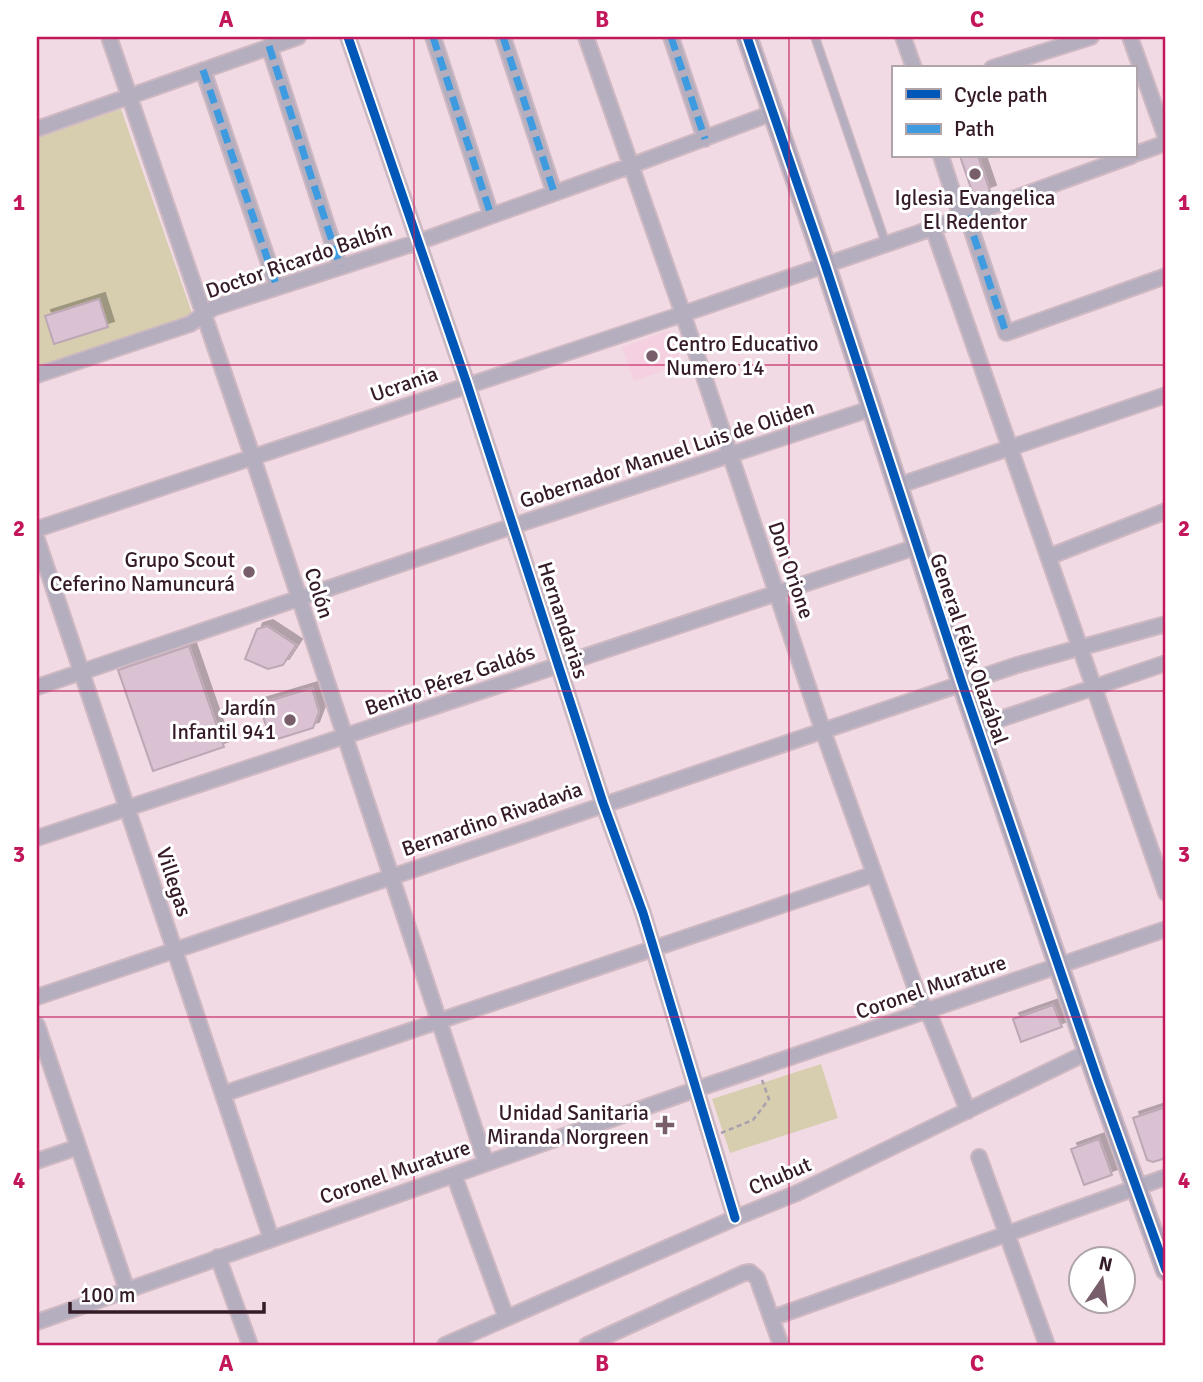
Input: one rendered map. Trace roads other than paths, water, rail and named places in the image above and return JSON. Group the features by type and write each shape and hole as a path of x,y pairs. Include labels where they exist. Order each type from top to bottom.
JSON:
{"street":[{"name":"Colón","path":"108,37 253,458 486,1163"},
{"path":"37,129 298,37"},
{"name":"Hernandarias","path":"348,37 467,384 653,948 735,1218"},
{"path":"433,37 491,215"},
{"path":"503,37 554,192"},
{"name":"Don Orione","path":"586,37 683,314 823,731 919,998 968,1111"},
{"path":"671,37 705,139"},
{"name":"General Félix Olazábal","path":"747,37 873,408 961,683 1166,1270"},
{"path":"903,37 913,66"},
{"path":"998,66 1091,37"},
{"path":"1130,37 1166,140 1136,154"},
{"path":"269,46 340,267"},
{"path":"203,70 277,287"},
{"name":"Doctor Ricardo Balbín","path":"37,375 190,324 213,308 418,242 772,113"},
{"path":"942,158 1006,332 1166,276"},
{"path":"825,264 1125,158"},
{"path":"933,228 1166,893"},
{"name":"Ucrania","path":"37,529 683,314 825,264"},
{"path":"897,486 1166,395"},
{"name":"Gobernador Manuel Luis de Oliden","path":"37,687 873,408"},
{"path":"1048,556 1166,511"},
{"name":"Villegas","path":"37,539 271,1238"},
{"name":"Benito Pérez Galdós","path":"37,838 916,547"},
{"name":"Bernardino Rivadavia","path":"37,997 961,683 1166,624"},
{"path":"977,727 1166,663"},
{"path":"223,1094 874,874"},
{"name":"Coronel Murature","path":"37,1322 697,1089 1166,929"},
{"path":"37,1025 127,1290"},
{"name":"Chubut","path":"445,1345 797,1193 1088,1052"},
{"path":"37,1161 78,1147"},
{"path":"979,1157 1047,1345"},
{"path":"454,1175 506,1317"},
{"path":"772,1318 1166,1177"},
{"path":"218,1257 250,1345"},
{"path":"587,1345 750,1272 757,1278 781,1345"}],"lane":[{"path":"815,37 886,244"}],"place":[{"name":"Iglesia Evangelica El Redentor","path":"975,174"},
{"name":"Centro Educativo Numero 14","path":"652,356"},
{"name":"Grupo Scout Ceferino Namuncurá","path":"249,572"},
{"name":"Jardín Infantil 941","path":"290,720"},
{"name":"Unidad Sanitaria Miranda Norgreen","path":"665,1125"}]}
